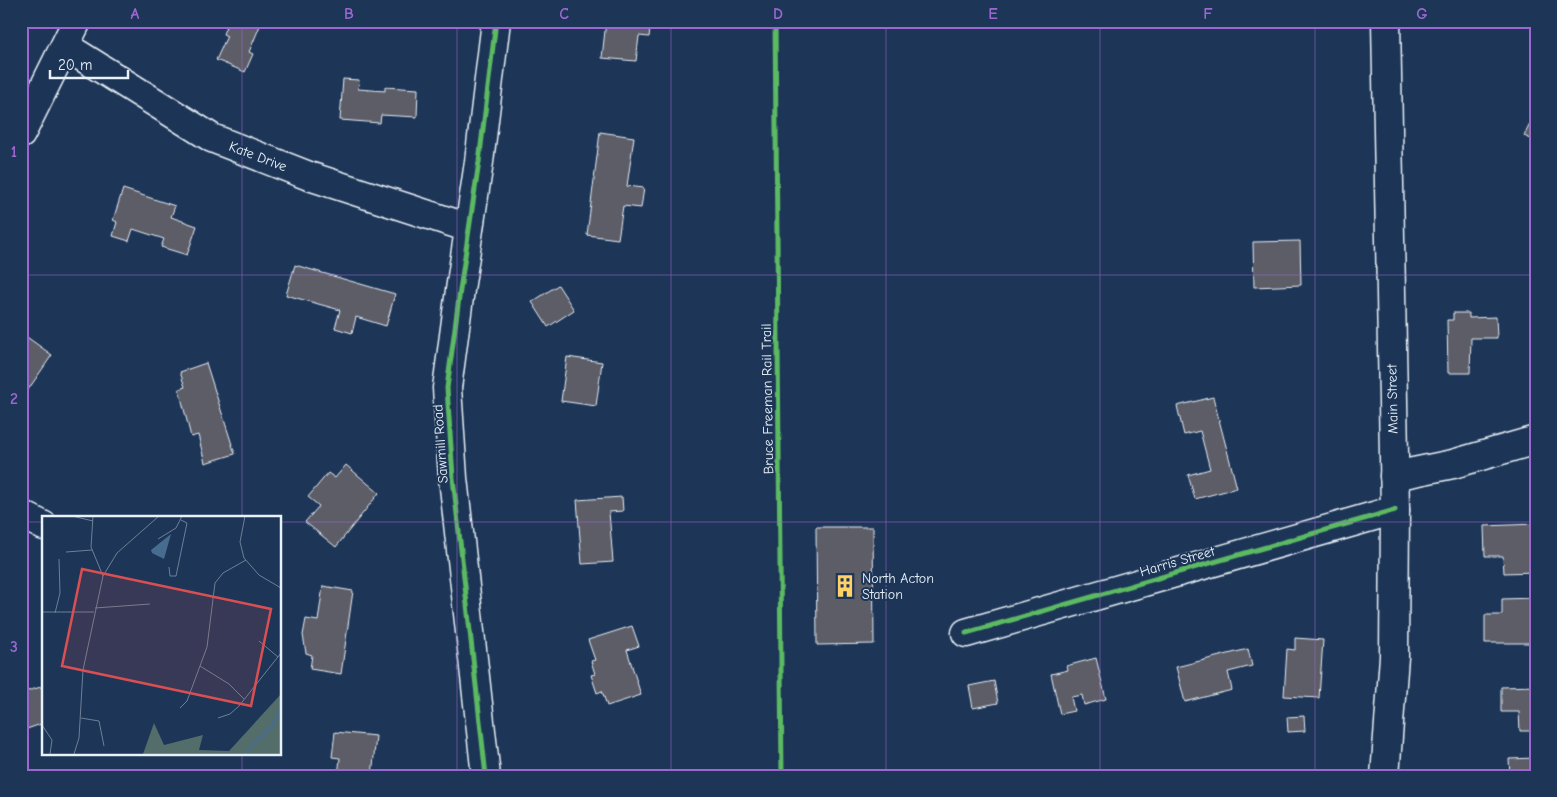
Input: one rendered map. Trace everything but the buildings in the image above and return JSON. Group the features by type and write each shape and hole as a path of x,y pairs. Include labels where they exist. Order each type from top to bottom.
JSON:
{"street":[{"path":"21,134 76,21"},
{"name":"Sawmill Road","path":"486,776 453,478 447,388 479,162 496,21"},
{"name":"Main Street","path":"1386,21 1395,510 1394,657 1386,776"},
{"name":"Kate Drive","path":"65,46 212,138 309,176 469,228"},
{"path":"1394,476 1453,464 1536,440"},
{"name":"Harris Street","path":"966,633 1395,510"},
{"path":"21,514 42,525"}],"cycle path":[{"path":"486,776 453,478 447,388 479,162 496,21"},
{"name":"Bruce Freeman Rail Trail","path":"775,21 782,776"},
{"path":"966,633 1395,510"}],"place":[{"name":"North Acton Station","path":"845,586"}]}
